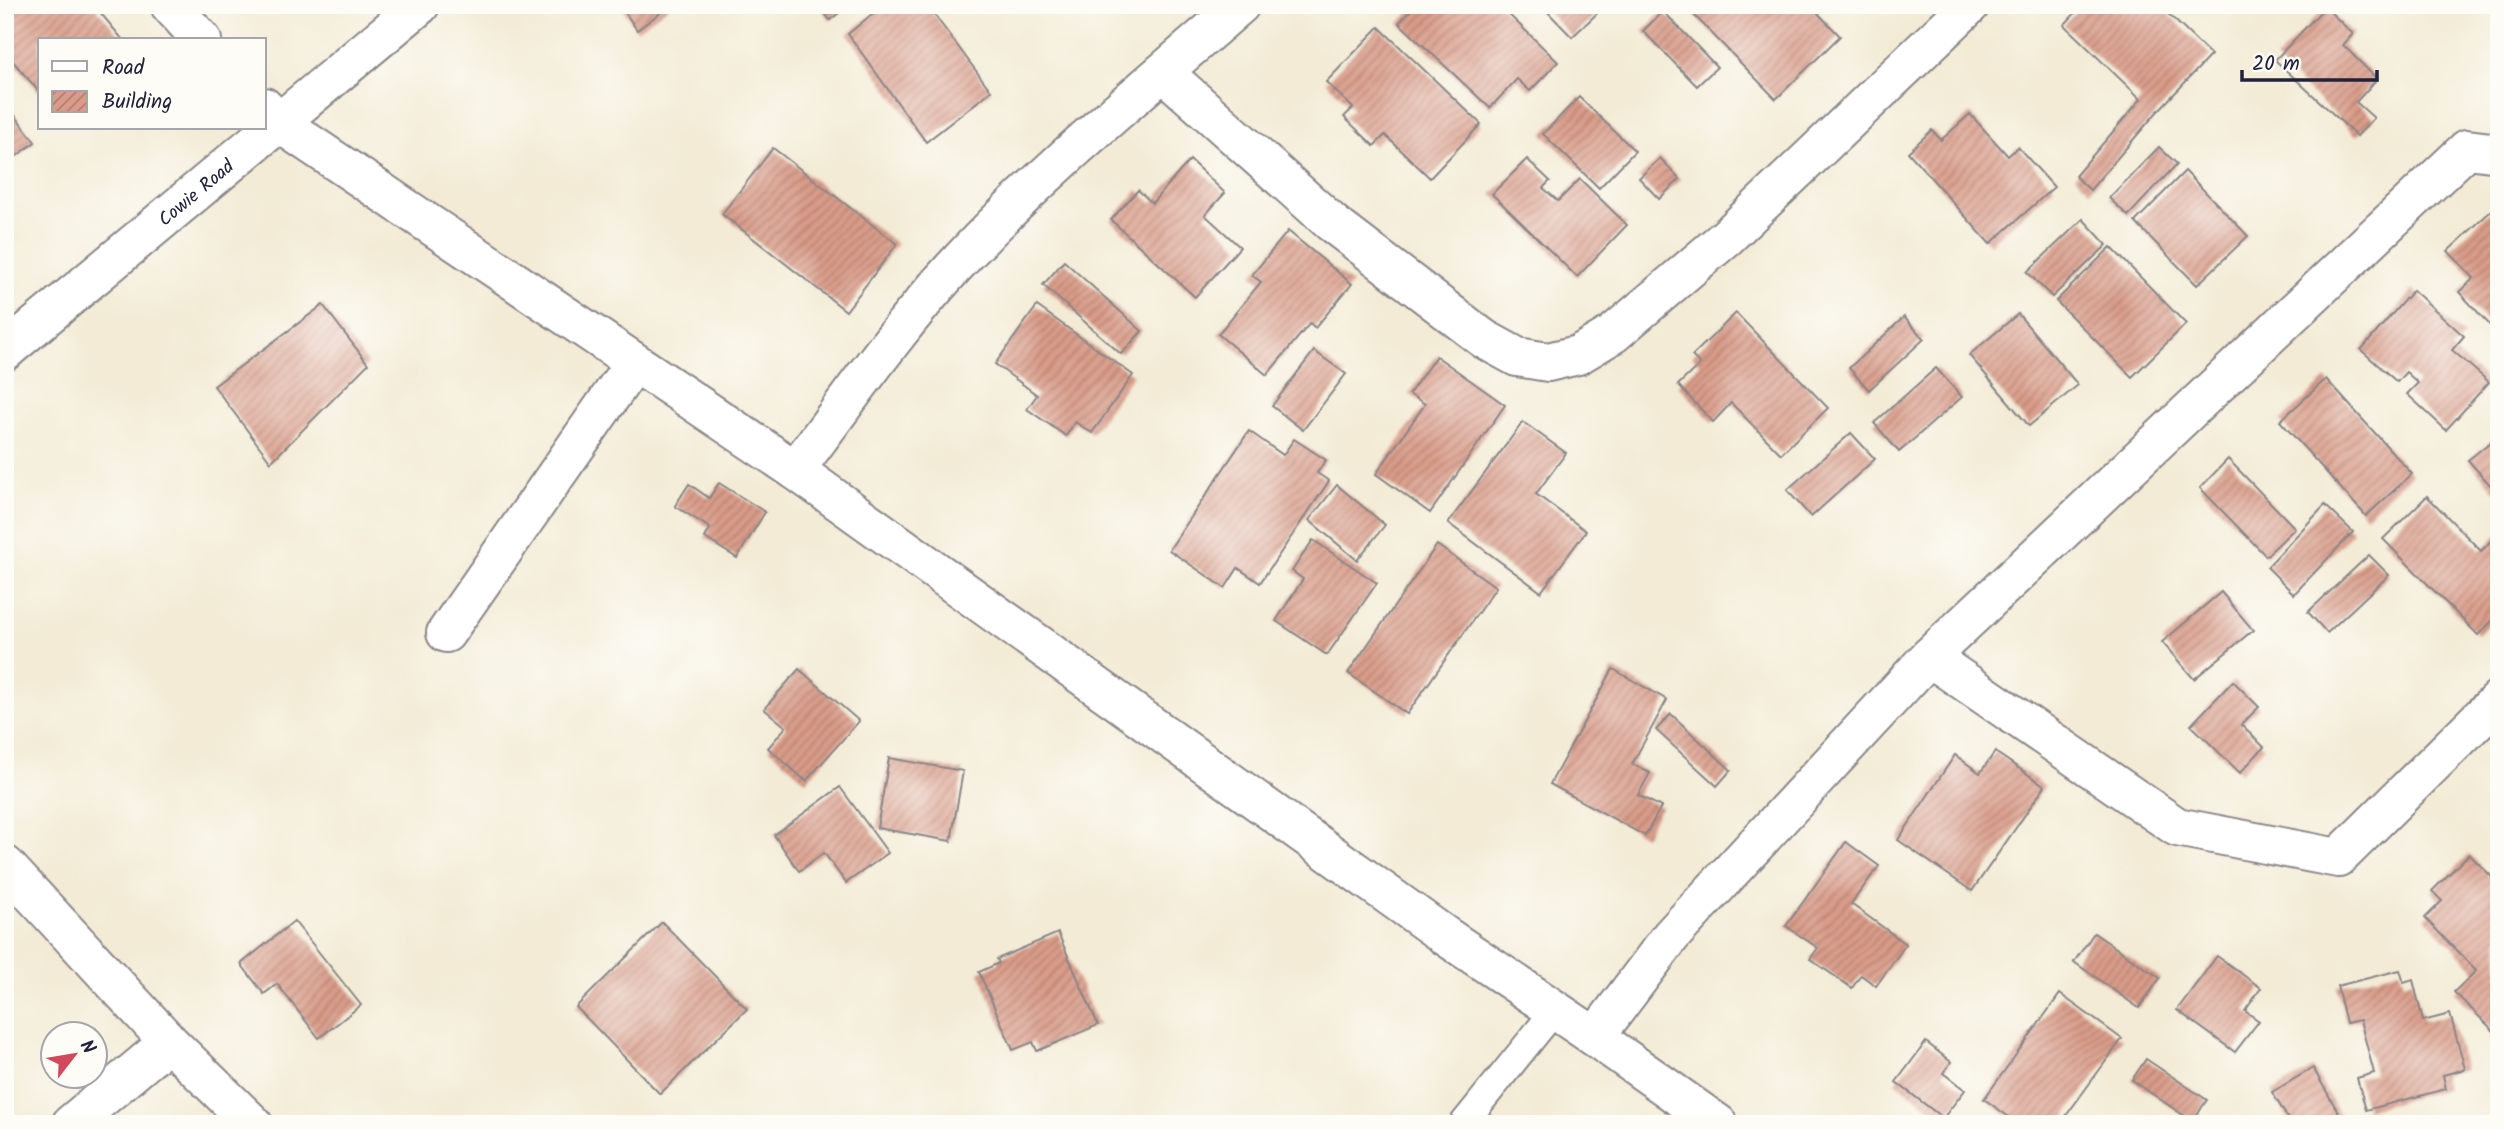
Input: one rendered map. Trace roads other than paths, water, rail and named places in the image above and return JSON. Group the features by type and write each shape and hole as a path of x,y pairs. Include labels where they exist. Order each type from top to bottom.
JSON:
{"street":[{"path":"170,5 200,38"},
{"name":"Cowie Road","path":"272,115 420,5"},
{"path":"795,470 951,270 1024,194 1099,125 1240,5"},
{"path":"1163,72 1332,223 1485,339 1517,357 1548,362 1578,355 1613,334 1728,236 1970,5"},
{"path":"272,115 795,470 1433,927 1718,1124"},
{"name":"Cowie Road","path":"5,351 255,130"},
{"path":"1595,1037 1671,936 1929,657 2467,149 2499,153"},
{"path":"446,633 634,363"},
{"path":"1929,657 2177,827 2338,858 2499,699"},
{"path":"5,865 169,1042 253,1124"},
{"path":"71,1124 169,1042"}],"lane":[{"path":"1463,1124 1555,1010"}]}
